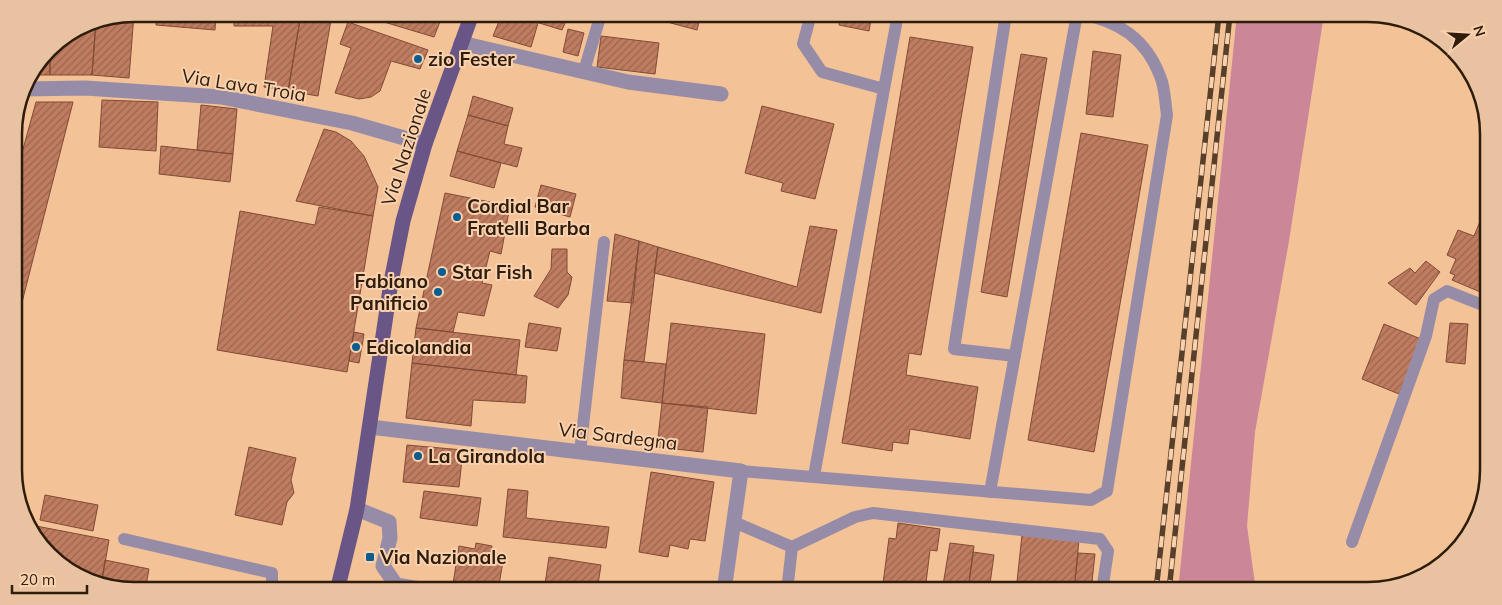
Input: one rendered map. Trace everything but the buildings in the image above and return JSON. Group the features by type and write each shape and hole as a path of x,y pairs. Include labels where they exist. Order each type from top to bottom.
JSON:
{"main road":[{"name":"Via Nazionale","path":"339,582 357,509 391,282 404,221 425,144 469,23"}],"street":[{"path":"461,43 628,82 721,94"},
{"name":"Via Lava Troia","path":"33,89 85,88 221,97 352,123 425,144"},
{"name":"Via Sardegna","path":"370,427 741,470"},
{"path":"725,582 741,470"},
{"path":"357,509 389,522 390,538 383,566 394,582"}],"lane":[{"path":"808,22 803,44 822,72 884,88"},
{"path":"814,476 896,22"},
{"path":"1005,22 954,350 1015,356"},
{"path":"990,492 1076,22"},
{"path":"741,470 1091,500 1107,492 1166,114 1161,76 1140,41 1111,22"},
{"path":"584,71 598,23"},
{"path":"580,452 604,242"},
{"path":"1352,542 1426,336 1434,299 1447,291 1480,304"},
{"path":"734,522 792,547 855,517 873,513 1100,539 1108,551 1103,582"},
{"path":"124,539 272,573 272,582"},
{"path":"788,582 792,547"}],"shaded area":[{"path":"1236,22 1323,22 1289,241 1255,432 1247,526 1255,582 1179,582"}],"railway":[{"path":"1157,582 1218,22"},
{"path":"1170,582 1229,22"}],"place":[{"name":"zio Fester","path":"418,59"},
{"name":"Cordial Bar Fratelli Barba","path":"457,217"},
{"name":"Star Fish","path":"442,272"},
{"name":"Fabiano Panificio","path":"438,292"},
{"name":"Edicolandia","path":"356,347"},
{"name":"La Girandola","path":"418,456"},
{"name":"Via Nazionale","path":"370,557"}]}
